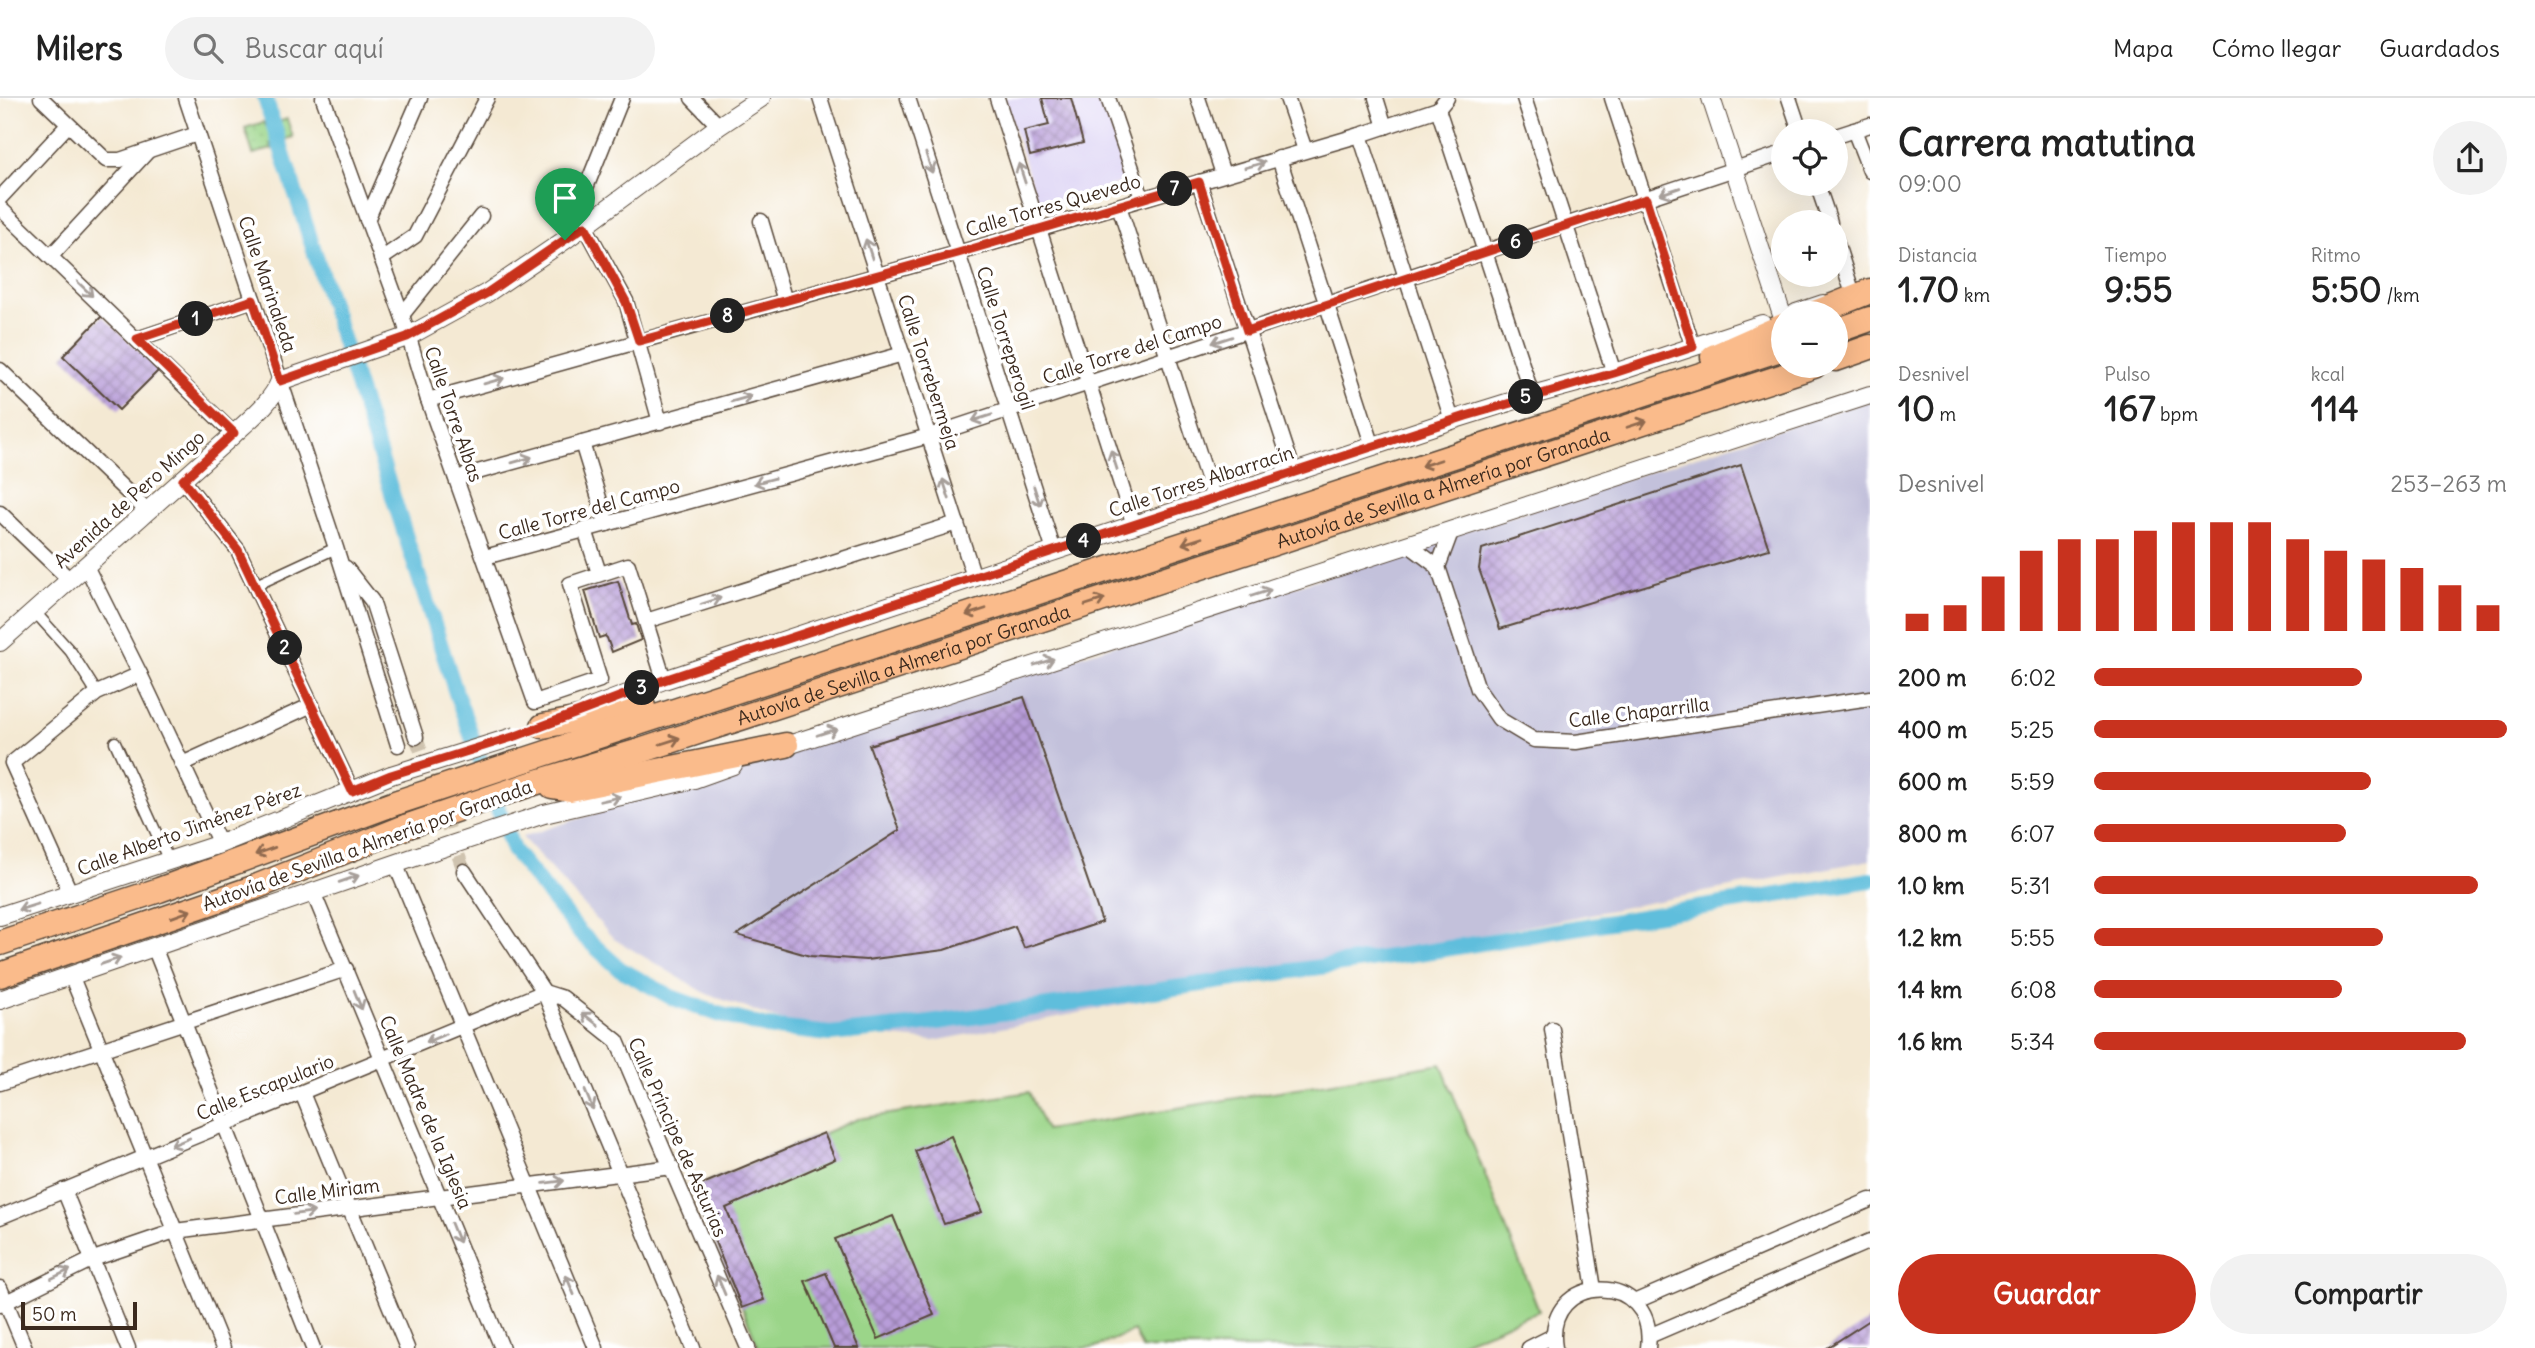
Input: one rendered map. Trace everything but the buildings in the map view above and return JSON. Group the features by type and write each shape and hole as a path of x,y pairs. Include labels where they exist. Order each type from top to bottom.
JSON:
{"highway":[{"path":"1842,301 1864,291"},
{"path":"1848,327 1870,319"},
{"path":"1624,400 1771,331"},
{"path":"1848,355 1870,347"},
{"name":"Autovía de Sevilla a Almería por Granada","path":"0,943 159,890 525,760 1771,352"},
{"name":"Autovía de Sevilla a Almería por Granada","path":"0,975 92,946 253,888 408,826 534,783 656,746 1777,378"},
{"path":"543,726 740,689"},
{"path":"534,783 570,789 786,745"}],"street":[{"path":"41,98 106,160 120,160 197,134"},
{"name":"Calle Marinaleda","path":"186,98 338,555 398,745"},
{"path":"367,220 420,98"},
{"path":"381,258 415,236 487,98"},
{"path":"565,240 622,98"},
{"path":"692,98 719,126"},
{"path":"280,381 407,337 487,293 585,226 761,98"},
{"name":"Calle Torrebermeja","path":"820,98 974,577"},
{"name":"Calle Torreperogil","path":"908,98 1054,551"},
{"path":"997,98 1134,525"},
{"path":"1108,98 1142,198"},
{"path":"1198,98 1223,174"},
{"path":"1287,98 1305,150"},
{"path":"1376,98 1385,127"},
{"path":"1524,98 1614,373"},
{"path":"1612,98 1693,347"},
{"path":"1711,98 1778,301"},
{"path":"1789,98 1796,119"},
{"name":"Calle Torre Albas","path":"327,102 402,314 428,400 535,702 600,680 570,584 599,573"},
{"path":"1443,103 1486,252 1532,395"},
{"name":"Calle Torres Quevedo","path":"428,400 1119,206 1360,135 1443,103"},
{"path":"0,198 68,125"},
{"path":"1848,132 1870,125"},
{"path":"1854,130 1870,171"},
{"path":"1360,135 1452,420"},
{"path":"51,256 148,151"},
{"name":"Calle Torre del Campo","path":"485,557 929,436 1771,157"},
{"path":"1279,158 1373,447"},
{"path":"1199,182 1294,473"},
{"path":"1119,206 1214,499"},
{"path":"0,208 234,433"},
{"path":"402,314 481,216"},
{"path":"761,221 785,301"},
{"path":"585,226 626,302 660,422"},
{"path":"1833,301 1864,291 1848,262"},
{"path":"137,339 253,300"},
{"name":"Calle Torres Albarracín","path":"391,775 516,736 664,680 974,577 1452,420 1614,373 1771,321"},
{"path":"456,478 903,355"},
{"path":"0,370 147,511"},
{"name":"Avenida de Pero Mingo","path":"0,642 234,433 262,406 280,381"},
{"path":"0,1000 544,814 694,779 786,745 1870,395"},
{"path":"582,443 607,524"},
{"path":"183,480 238,550 352,791"},
{"path":"0,513 70,580"},
{"path":"646,621 957,523"},
{"path":"585,530 599,573 628,565 664,680"},
{"path":"1409,545 1438,567 1451,531"},
{"path":"256,585 338,555"},
{"name":"Calle Marinaleda","path":"338,555 372,601 416,737"},
{"path":"86,566 220,844"},
{"name":"Calle Chaparrilla","path":"1438,567 1478,689 1499,719 1534,740 1576,742 1870,698"},
{"path":"34,611 71,652 97,693"},
{"path":"71,894 12,763 97,693 140,674"},
{"path":"182,764 312,705"},
{"path":"115,742 169,861"},
{"name":"Calle Alberto Jiménez Pérez","path":"0,916 220,844 391,775"},
{"path":"395,863 596,1348"},
{"name":"Calle Príncipe de Asturias","path":"464,871 544,992 563,998 617,1041 748,1348"},
{"name":"Calle Madre de la Iglesia","path":"313,892 502,1348"},
{"path":"154,947 313,1348"},
{"path":"0,1083 346,969"},
{"path":"71,975 223,1348"},
{"path":"544,992 693,1348"},
{"name":"Calle Escapulario","path":"0,1217 544,992"},
{"path":"1552,1029 1594,1289"},
{"path":"302,1093 407,1348"},
{"name":"Calle Miriam","path":"2,1298 93,1259 175,1231 672,1167"},
{"path":"64,1190 128,1348"},
{"path":"1634,1301 1870,1200"},
{"path":"1529,1348 1554,1342 1555,1322 1561,1310 1581,1293 1608,1289 1622,1293 1634,1301 1646,1317 1649,1342 1870,1241"},
{"path":"2,1298 25,1348"}],"shaded area":[{"path":"1004,98 1102,98 1129,180 1040,209"},
{"path":"1870,400 1870,860 934,1041 805,1029 707,994 614,939 522,837"}],"green space":[{"path":"287,119 293,137 271,144 272,149 253,154 245,128 264,122 266,126"},
{"path":"1441,1064 1539,1311 1448,1348 1142,1348 1134,1331 1093,1348 759,1348 693,1188 858,1119 1029,1092 1046,1130"}],"waterway":[{"path":"265,98 457,696 513,850 579,932 620,969 671,997 718,1014 767,1027 830,1034 909,1026 1432,951 1870,880"}],"tunnel":[{"path":"416,737 464,871"}],"route":[{"path":"1199,182 1247,331 1646,199 1693,347 1466,416 974,577 664,680 516,736 391,775 352,791 238,550 183,480 234,433 137,339 253,300 280,381 407,337 487,293 565,240 585,226 626,302 639,341 958,253 1199,182"}]}
